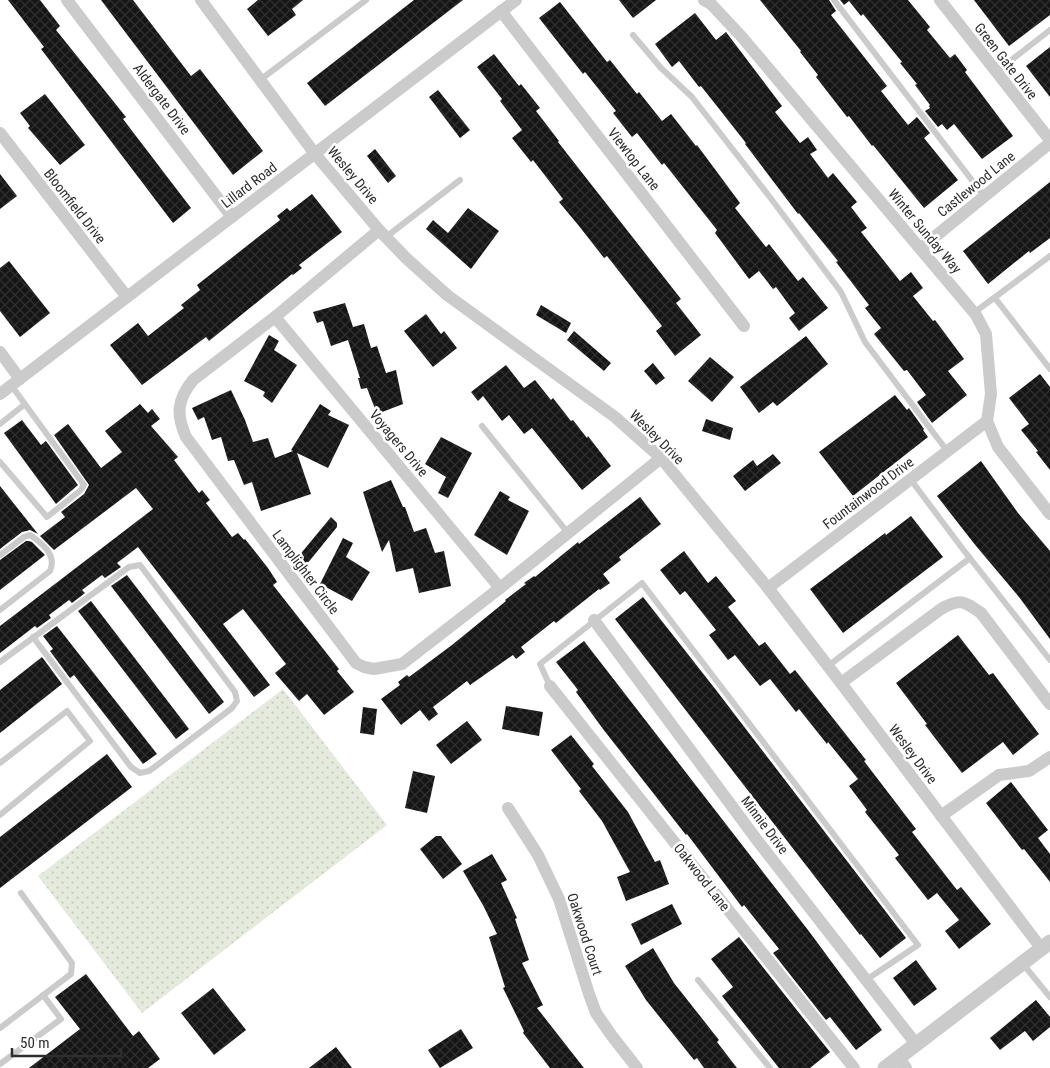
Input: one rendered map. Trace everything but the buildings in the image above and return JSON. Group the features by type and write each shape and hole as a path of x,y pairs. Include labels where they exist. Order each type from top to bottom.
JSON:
{"street":[{"name":"Aldergate Drive","path":"67,0 232,217"},
{"name":"Lillard Road","path":"0,394 516,0"},
{"name":"Winter Sunday Way","path":"704,0 711,4 741,36 974,312 986,334 991,394 986,421"},
{"name":"Green Gate Drive","path":"940,0 1050,142"},
{"name":"Wesley Drive","path":"203,1 315,154 382,233 406,258 447,295 615,417 660,458 768,588 842,683 941,816 1046,945"},
{"name":"Viewtop Lane","path":"501,11 744,326"},
{"name":"Bloomfield Drive","path":"0,133 127,297"},
{"name":"Castlewood Lane","path":"921,248 1050,142"},
{"name":"Lamplighter Circle","path":"382,233 193,380 184,392 179,409 181,424 186,437 356,662 364,667 374,669 402,664 500,588 660,458"},
{"name":"Voyagers Drive","path":"275,317 500,588"},
{"path":"0,352 16,382"},
{"name":"Fountainwood Drive","path":"768,588 948,452 986,421"},
{"path":"986,421 998,447 1050,514"},
{"path":"842,683 954,601 968,603 981,613 1050,704"},
{"name":"Minnie Drive","path":"594,620 757,840 916,1044"},
{"name":"Oakwood Lane","path":"550,686 854,1068"},
{"path":"941,816 999,775 1029,770 1050,757"},
{"name":"Oakwood Court","path":"508,808 538,855 558,899 596,1012 637,1068"},
{"path":"885,1068 902,1063 916,1044 1046,945"}],"lane":[{"path":"260,80 366,0"},
{"path":"834,0 984,196"},
{"path":"996,72 1050,30"},
{"path":"633,35 661,68 692,97 770,196 841,292 865,342 948,452"},
{"path":"382,233 460,180"},
{"path":"974,312 1050,256"},
{"path":"995,298 1050,369"},
{"path":"0,462 47,517 81,490 84,485 25,404 16,382"},
{"path":"0,424 25,404"},
{"path":"482,426 568,533"},
{"path":"911,480 1050,660"},
{"path":"0,556 24,537 30,535 40,542 52,556 53,564 50,571 0,610"},
{"path":"828,666 970,558"},
{"path":"0,662 33,637 129,567 140,565 235,692 237,701 232,708 156,766 149,771 140,773 131,767 33,637"},
{"path":"550,686 540,664 642,583 918,946 866,980"},
{"path":"0,763 67,711 90,741 0,815"},
{"path":"0,1028 71,974 72,963 21,893"},
{"path":"1022,963 1050,998"},
{"path":"698,980 770,1068"},
{"path":"0,1064 61,1019 43,995"}],"shaded area":[{"path":"283,689 387,825 142,1013 38,876"}]}
